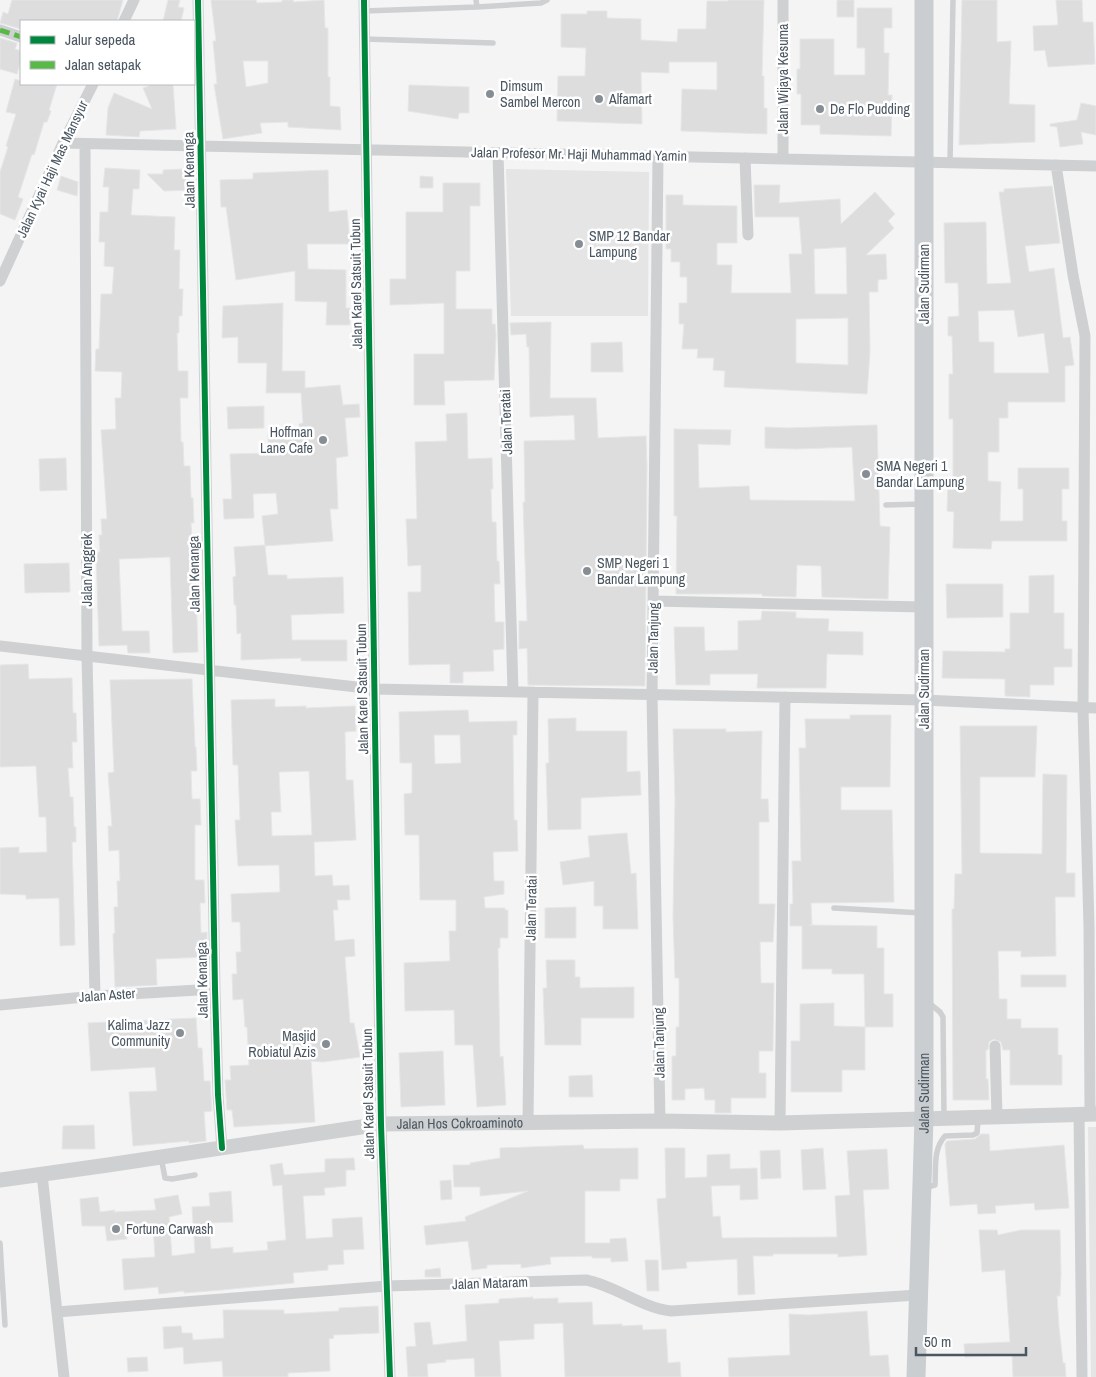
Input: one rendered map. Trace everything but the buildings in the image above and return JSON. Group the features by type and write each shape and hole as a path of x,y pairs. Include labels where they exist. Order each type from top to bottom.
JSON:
{"main road":[{"name":"Jalan Sudirman","path":"916,1377 924,1118 924,0"}],"street":[{"path":"124,20 134,0"},
{"name":"Jalan Kenanga","path":"198,0 208,671 218,1095 222,1148"},
{"name":"Jalan Wijaya Kesuma","path":"783,0 784,159"},
{"name":"Jalan Karel Satsuit Tubun","path":"364,5 381,1124 390,1377"},
{"path":"0,30 20,37"},
{"name":"Jalan Kyai Haji Mas Mansyur","path":"0,281 63,143 92,85"},
{"name":"Jalan Profesor Mr. Haji Muhammad Yamin","path":"63,143 1096,166"},
{"name":"Jalan Anggrek","path":"84,144 87,656 95,996"},
{"name":"Jalan Teratai","path":"498,153 513,692"},
{"name":"Jalan Tanjung","path":"658,156 652,695 660,1121"},
{"path":"745,158 748,235"},
{"path":"1056,165 1073,275 1085,336 1083,709 1092,927 1082,1377"},
{"path":"653,601 924,607"},
{"path":"0,646 374,689 924,700 1083,709 1096,708"},
{"name":"Jalan Teratai","path":"528,1123 533,692"},
{"path":"780,1123 785,697"},
{"name":"Jalan Aster","path":"0,1005 215,988"},
{"path":"994,1046 997,1116"},
{"name":"Jalan Hos Cokroaminoto","path":"0,1180 381,1124 660,1121 780,1123 1088,1114"},
{"path":"42,1174 64,1377"},
{"name":"Jalan Mataram","path":"57,1312 387,1286 586,1280 609,1286 657,1309 671,1311 918,1295"}],"lane":[{"path":"476,0 477,7"},
{"path":"364,5 477,7 541,3 547,0"},
{"path":"950,162 953,0"},
{"path":"364,39 493,43"},
{"path":"886,505 924,504"},
{"path":"834,908 924,913"},
{"path":"924,1000 940,1012 943,1017 944,1118"},
{"path":"922,1188 935,1185 937,1146 940,1141 945,1136 978,1133 978,1117"},
{"path":"161,1157 165,1178 172,1179 195,1175"},
{"path":"0,1243 5,1324"}],"shaded area":[{"name":"SMP 12 Bandar Lampung","path":"506,169 649,172 648,316 511,316"},
{"path":"1088,1127 1096,1127 1096,1377 1091,1377"}],"marked path":[{"path":"0,30 20,37"}],"cycle path":[{"path":"198,0 215,989 218,1095 222,1148"},
{"path":"364,0 381,1124 390,1377"}],"place":[{"name":"Dimsum Sambel Mercon","path":"490,94"},
{"name":"Alfamart","path":"599,99"},
{"name":"De Flo Pudding","path":"820,109"},
{"name":"SMP 12 Bandar Lampung","path":"579,244"},
{"name":"Hoffman Lane Cafe","path":"323,440"},
{"name":"SMA Negeri 1 Bandar Lampung","path":"866,474"},
{"name":"SMP Negeri 1 Bandar Lampung","path":"587,571"},
{"name":"Kalima Jazz Community","path":"180,1033"},
{"name":"Masjid Robiatul Azis","path":"326,1044"},
{"name":"Fortune Carwash","path":"116,1229"}]}
